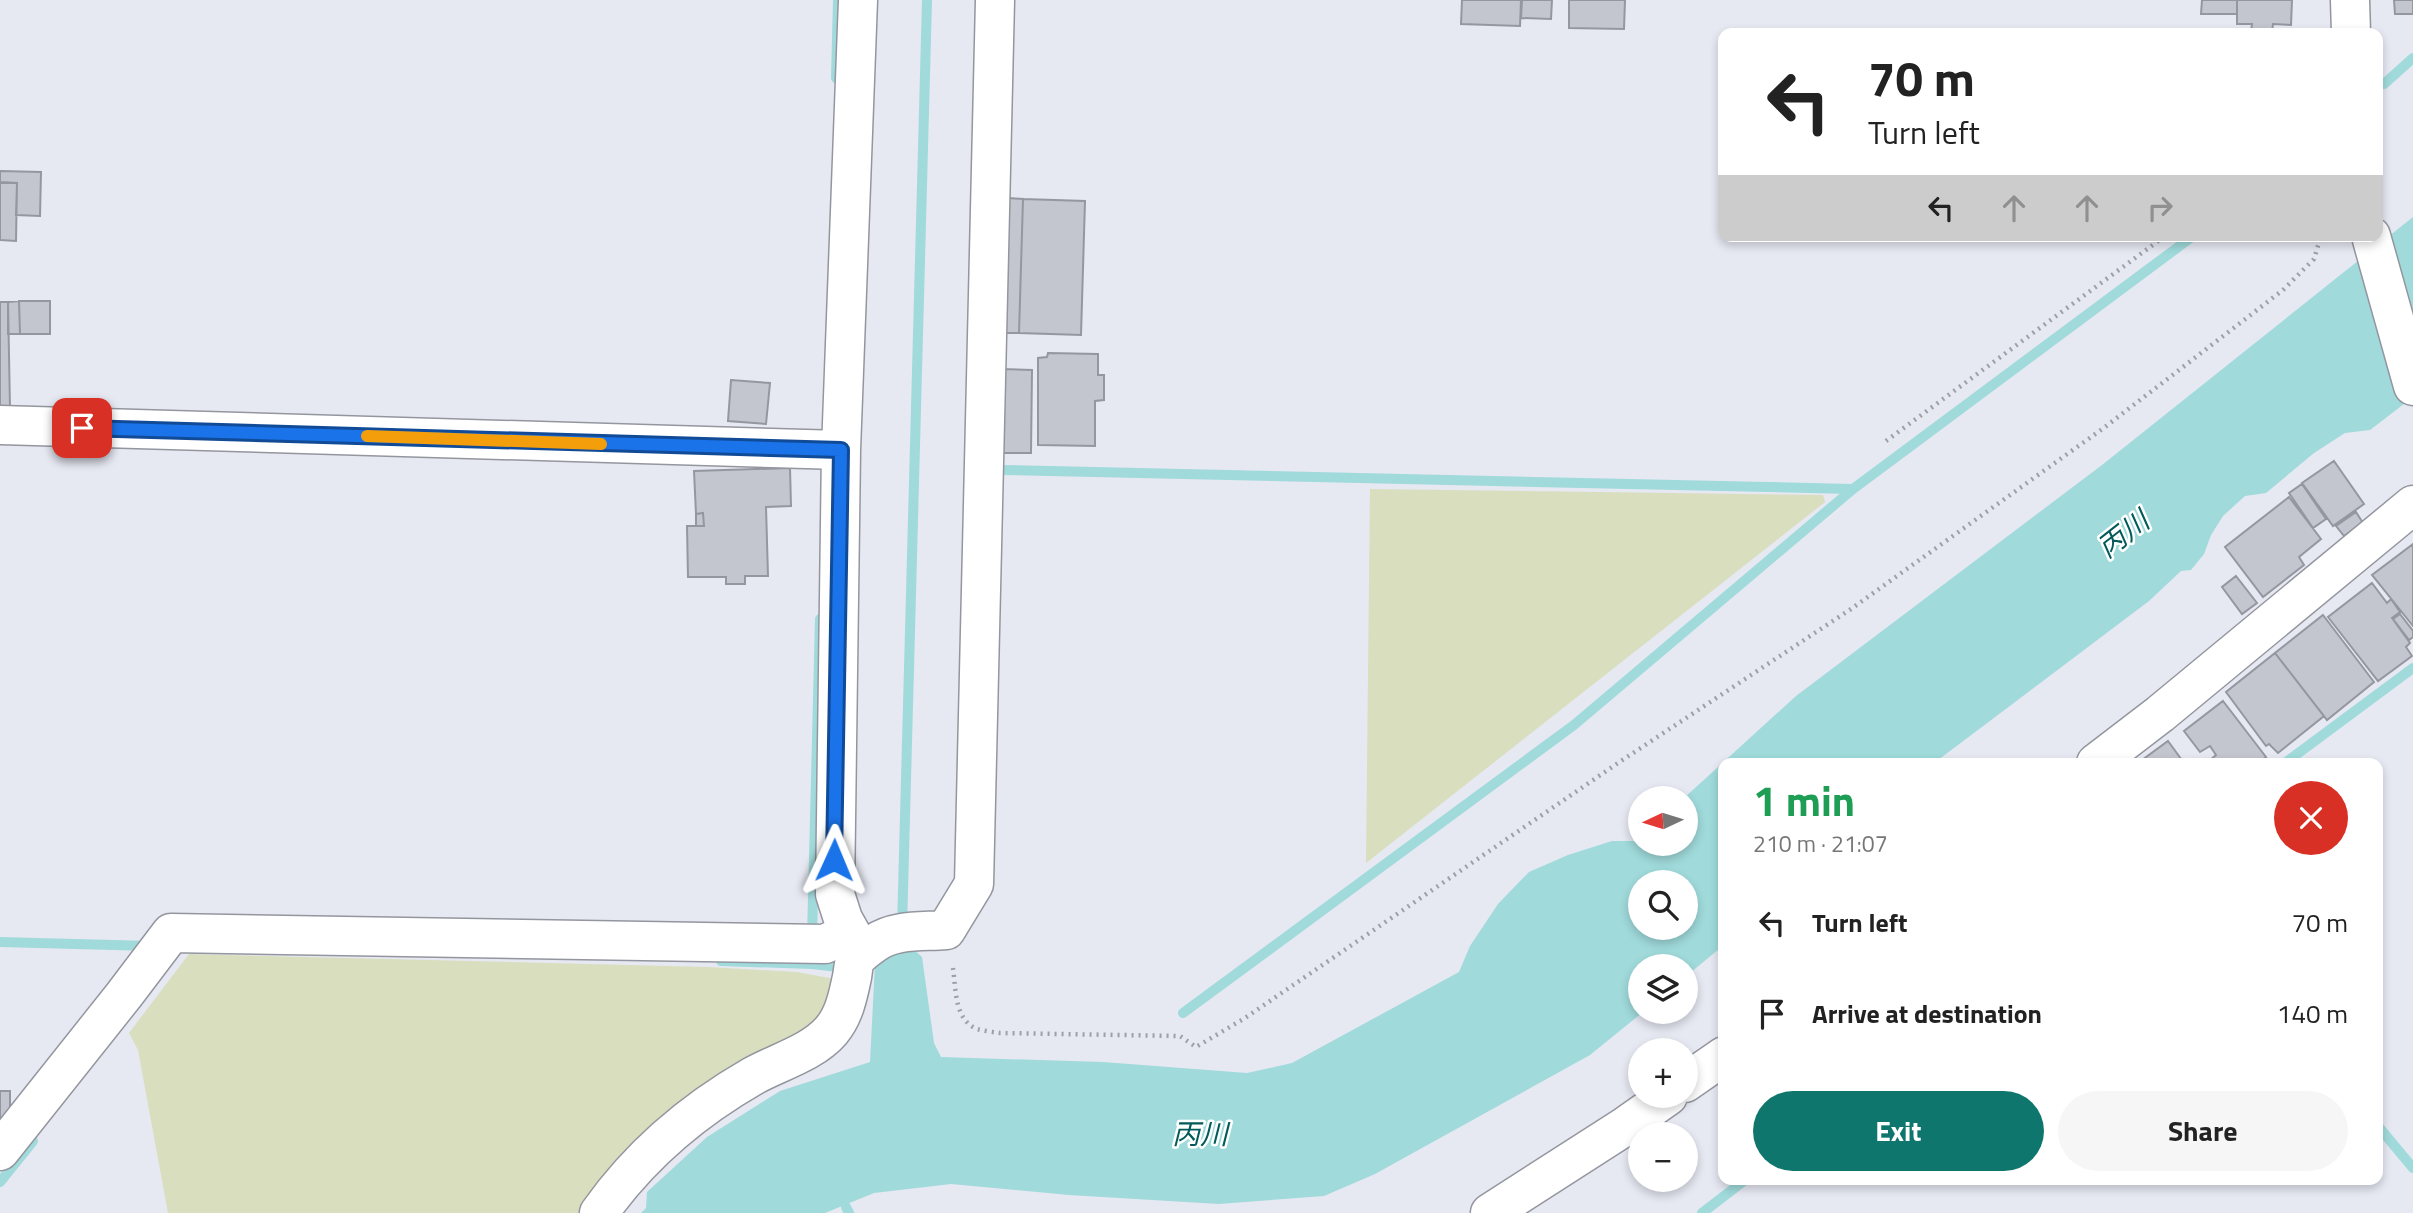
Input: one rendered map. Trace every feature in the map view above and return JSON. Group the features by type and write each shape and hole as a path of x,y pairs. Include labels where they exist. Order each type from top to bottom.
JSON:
{"street":[{"path":"858,0 829,449 835,894 843,919 867,945"},
{"path":"0,1151 171,933 867,945 974,884 995,0"},
{"path":"2350,0 2350,28"},
{"path":"2373,242 2413,386"},
{"path":"0,425 829,449"},
{"path":"2103,758 2160,714 2413,505"},
{"path":"599,1213 653,1148 683,1122 720,1096 821,1041 832,1031 840,1018 867,945"},
{"path":"1698,1074 1718,1060"},
{"path":"1490,1213 1651,1108"}],"path":[{"path":"1886,442 2157,242"},
{"path":"867,945 952,952 958,1006 964,1020 976,1029 1000,1033 1180,1036 1196,1047 1245,1018 1618,763 1851,609 2105,427 2283,290 2314,259 2319,242"}],"shaded area":[{"path":"1370,489 1823,495 1825,502 1366,863"},
{"path":"189,954 708,967 797,972 840,980 828,1013 582,1213 168,1213 138,1050 129,1033"}],"water":[{"name":"丙川","path":"2413,217 2413,397 2370,430 2345,433 2314,453 2266,493 2245,496 2223,516 2211,535 2204,554 2191,570 2181,571 2149,601 1941,758 1728,758 1796,696 2102,465"},
{"name":"丙川","path":"1718,767 1718,950 1698,966 1698,954 1628,954 1628,1024 1590,1055 1375,1174 1324,1196 1219,1204 1069,1195 951,1184 874,1193 825,1213 641,1213 646,1208 647,1192 707,1137 780,1091 870,1062 875,964 894,949 913,949 922,957 934,1043 941,1057 1103,1062 1247,1073 1292,1063 1459,972 1470,946 1498,904 1529,872 1568,855 1612,841 1628,841 1628,856 1698,856 1697,786"}],"building":[{"path":"1462,0 1521,0 1520,26 1461,24"},
{"path":"1522,0 1552,0 1551,19 1521,18"},
{"path":"1569,0 1625,0 1624,29 1569,28"},
{"path":"2202,0 2237,0 2237,14 2201,14"},
{"path":"2237,0 2292,0 2291,25 2273,24 2272,28 2251,28 2252,24 2237,24"},
{"path":"2394,0 2413,0 2413,14 2395,14"},
{"path":"0,171 41,172 40,216 16,215 17,183 0,182"},
{"path":"0,183 17,183 16,241 0,240"},
{"path":"1009,198 1023,199 1019,333 1005,333"},
{"path":"1023,199 1085,201 1081,335 1019,333"},
{"path":"19,301 50,301 50,334 20,334"},
{"path":"19,301 20,334 8,334 8,302"},
{"path":"0,302 8,302 10,408 0,408"},
{"path":"1048,353 1098,354 1098,375 1104,375 1104,400 1095,401 1095,446 1038,445 1038,358 1047,357"},
{"path":"1001,369 1032,370 1031,453 999,453"},
{"path":"731,380 770,383 766,424 728,421"},
{"path":"2334,461 2364,504 2333,526 2302,483"},
{"path":"790,468 791,506 766,507 768,576 745,576 745,584 726,584 726,577 688,577 687,526 704,526 703,513 696,514 694,471"},
{"path":"2302,484 2326,519 2313,528 2289,493"},
{"path":"2289,497 2321,539 2299,557 2304,565 2263,597 2225,547"},
{"path":"2356,512 2363,523 2344,536 2336,526"},
{"path":"703,513 704,526 696,526 696,514"},
{"path":"2413,544 2413,626 2372,575"},
{"path":"2236,576 2257,603 2242,614 2222,587"},
{"path":"2372,583 2387,603 2391,599 2400,612 2392,618 2410,643 2406,647 2412,656 2378,681 2328,617"},
{"path":"2400,614 2413,631 2413,637 2409,640 2393,619"},
{"path":"2323,615 2374,682 2327,720 2275,653"},
{"path":"2275,653 2324,716 2278,753 2269,744 2266,746 2226,692"},
{"path":"2223,701 2266,757 2212,758 2216,755 2210,746 2200,752 2184,731"},
{"path":"2168,741 2180,758 2145,758"},
{"path":"0,1091 10,1091 10,1122 0,1122"}],"waterway":[{"path":"836,78 838,0"},
{"path":"902,928 927,0"},
{"path":"2384,84 2413,58"},
{"path":"1002,470 1853,489 2185,242"},
{"path":"1183,1013 1574,725 1853,489"},
{"path":"812,938 820,619"},
{"path":"2292,758 2413,668"},
{"path":"0,942 151,946"},
{"path":"721,961 848,968"},
{"path":"2383,1132 2413,1168"},
{"path":"0,1182 33,1141"},
{"path":"1702,1213 1738,1185"},
{"path":"846,1207 849,1213"}],"slow traffic":[{"path":"367,436 601,444"}],"route":[{"path":"82,428 841,450 834,860"}]}
